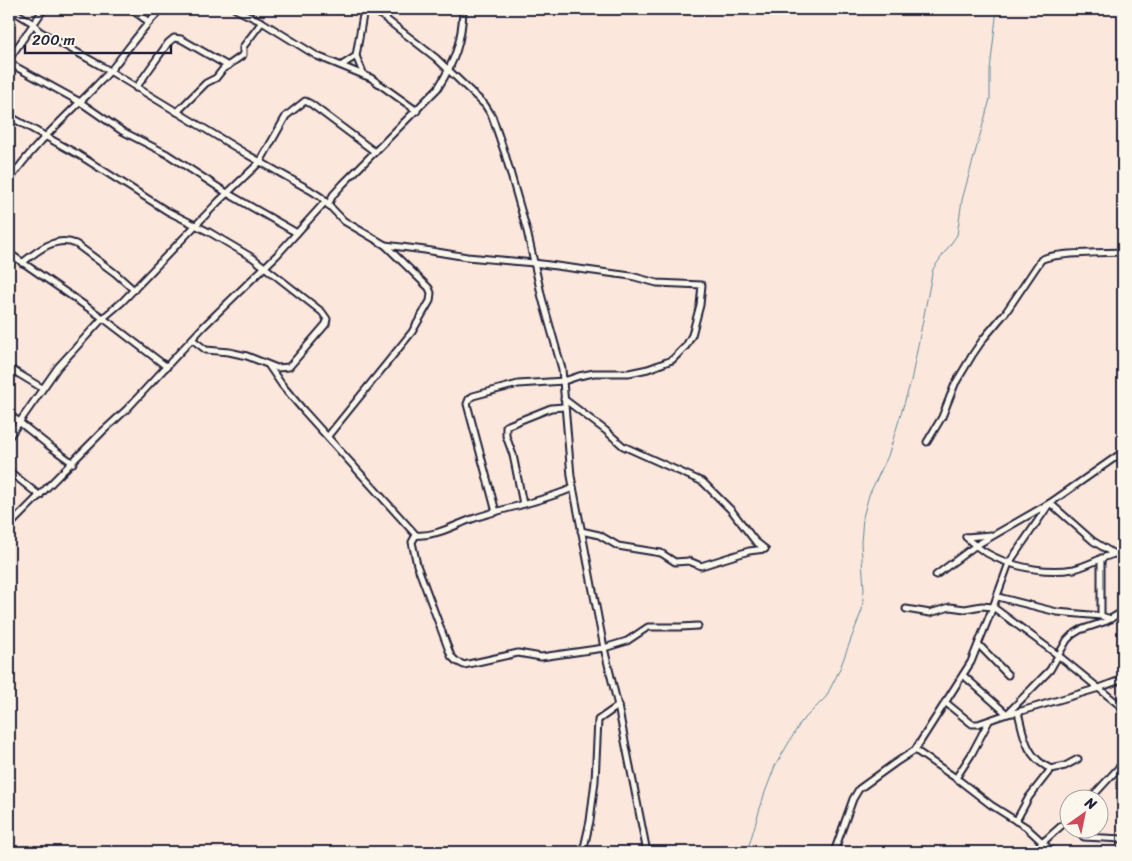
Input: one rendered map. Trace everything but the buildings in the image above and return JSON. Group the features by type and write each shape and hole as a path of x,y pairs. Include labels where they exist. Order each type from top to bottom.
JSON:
{"street":[{"path":"10,9 34,24 39,31 110,71 325,202 344,221 385,245 429,288 431,293 430,301 412,332 328,436"},
{"path":"44,9 9,61 80,102 122,131 167,154 227,193 297,233"},
{"path":"131,9 149,22"},
{"path":"9,181 46,137 110,71 149,22 162,9"},
{"path":"235,9 262,22 311,53 376,81 417,111"},
{"path":"364,9 356,56 364,75"},
{"path":"373,9 449,70 485,105 492,116 527,232 542,298 562,369 564,407 573,488 604,648 648,852"},
{"path":"9,526 128,409 160,372 266,267 325,202 438,88 449,70 459,45 463,9"},
{"path":"176,112 206,83 216,78 243,55 243,46 262,22"},
{"path":"136,88 168,43 174,38 181,39 228,66"},
{"path":"342,65 356,56"},
{"path":"9,437 58,367 103,318 134,290 227,193 260,162 286,116 305,101 375,152"},
{"path":"9,116 86,159 167,211 241,250 266,267 322,312 327,319 326,324 289,367 277,368 247,356 206,350 193,340"},
{"path":"325,202 333,195"},
{"path":"22,263 50,244 70,241 115,272 134,290"},
{"path":"385,245 631,276 657,283 700,284 702,287 692,335 686,346 672,360 648,369 629,373 586,374 564,381 518,384 473,396 469,400 467,404 496,512"},
{"path":"927,442 942,417 955,384 973,354 1006,312 1041,260 1048,256 1123,252"},
{"path":"9,253 103,318 167,367"},
{"path":"268,365 282,385 416,535"},
{"path":"9,368 42,388"},
{"path":"564,399 623,446 646,458 684,472 703,482 732,511 755,541 765,549 749,551 701,566 689,562 675,562 661,553 618,546 599,536 581,532"},
{"path":"523,504 513,455 506,436 506,426 551,408 564,407"},
{"path":"566,416 576,407"},
{"path":"9,414 48,446 73,463"},
{"path":"936,575 975,546 1050,503 1123,452"},
{"path":"9,471 40,496"},
{"path":"573,488 550,498 496,512 447,529 416,535 412,542 417,565 451,656 456,661 468,665 512,654 525,653 541,657 604,648 627,641 648,627 698,626"},
{"path":"1050,503 1093,541 1114,554"},
{"path":"834,852 853,799 859,789 915,750 964,675 979,645 1009,563 1050,503"},
{"path":"992,535 966,537 975,546 1002,561 1031,568 1074,569 1123,551"},
{"path":"1101,558 1101,616"},
{"path":"998,596 1057,612 1111,618"},
{"path":"906,609 930,613 950,607 965,609 982,606 993,607 1059,656 1123,708"},
{"path":"1007,714 1055,664 1067,640 1072,635 1080,630 1097,626 1122,614"},
{"path":"979,645 1008,675"},
{"path":"964,675 1007,714"},
{"path":"945,702 972,724 978,724 1100,688 1123,679"},
{"path":"583,852 590,821 595,781 598,720 618,706"},
{"path":"1018,712 1026,743 1032,754 1051,769"},
{"path":"956,778 989,721"},
{"path":"915,750 1016,821 1053,852"},
{"path":"1016,821 1029,797 1051,769 1065,766 1078,758"},
{"path":"1100,788 1123,763"},
{"path":"1032,852 1060,827"},
{"path":"1110,838 1123,838"}],"waterway":[{"path":"747,852 775,766 801,722 826,697 839,671 862,610 864,589 861,543 863,517 869,495 888,456 911,381 933,269 957,235 962,200 990,99 990,70 997,9"}]}
